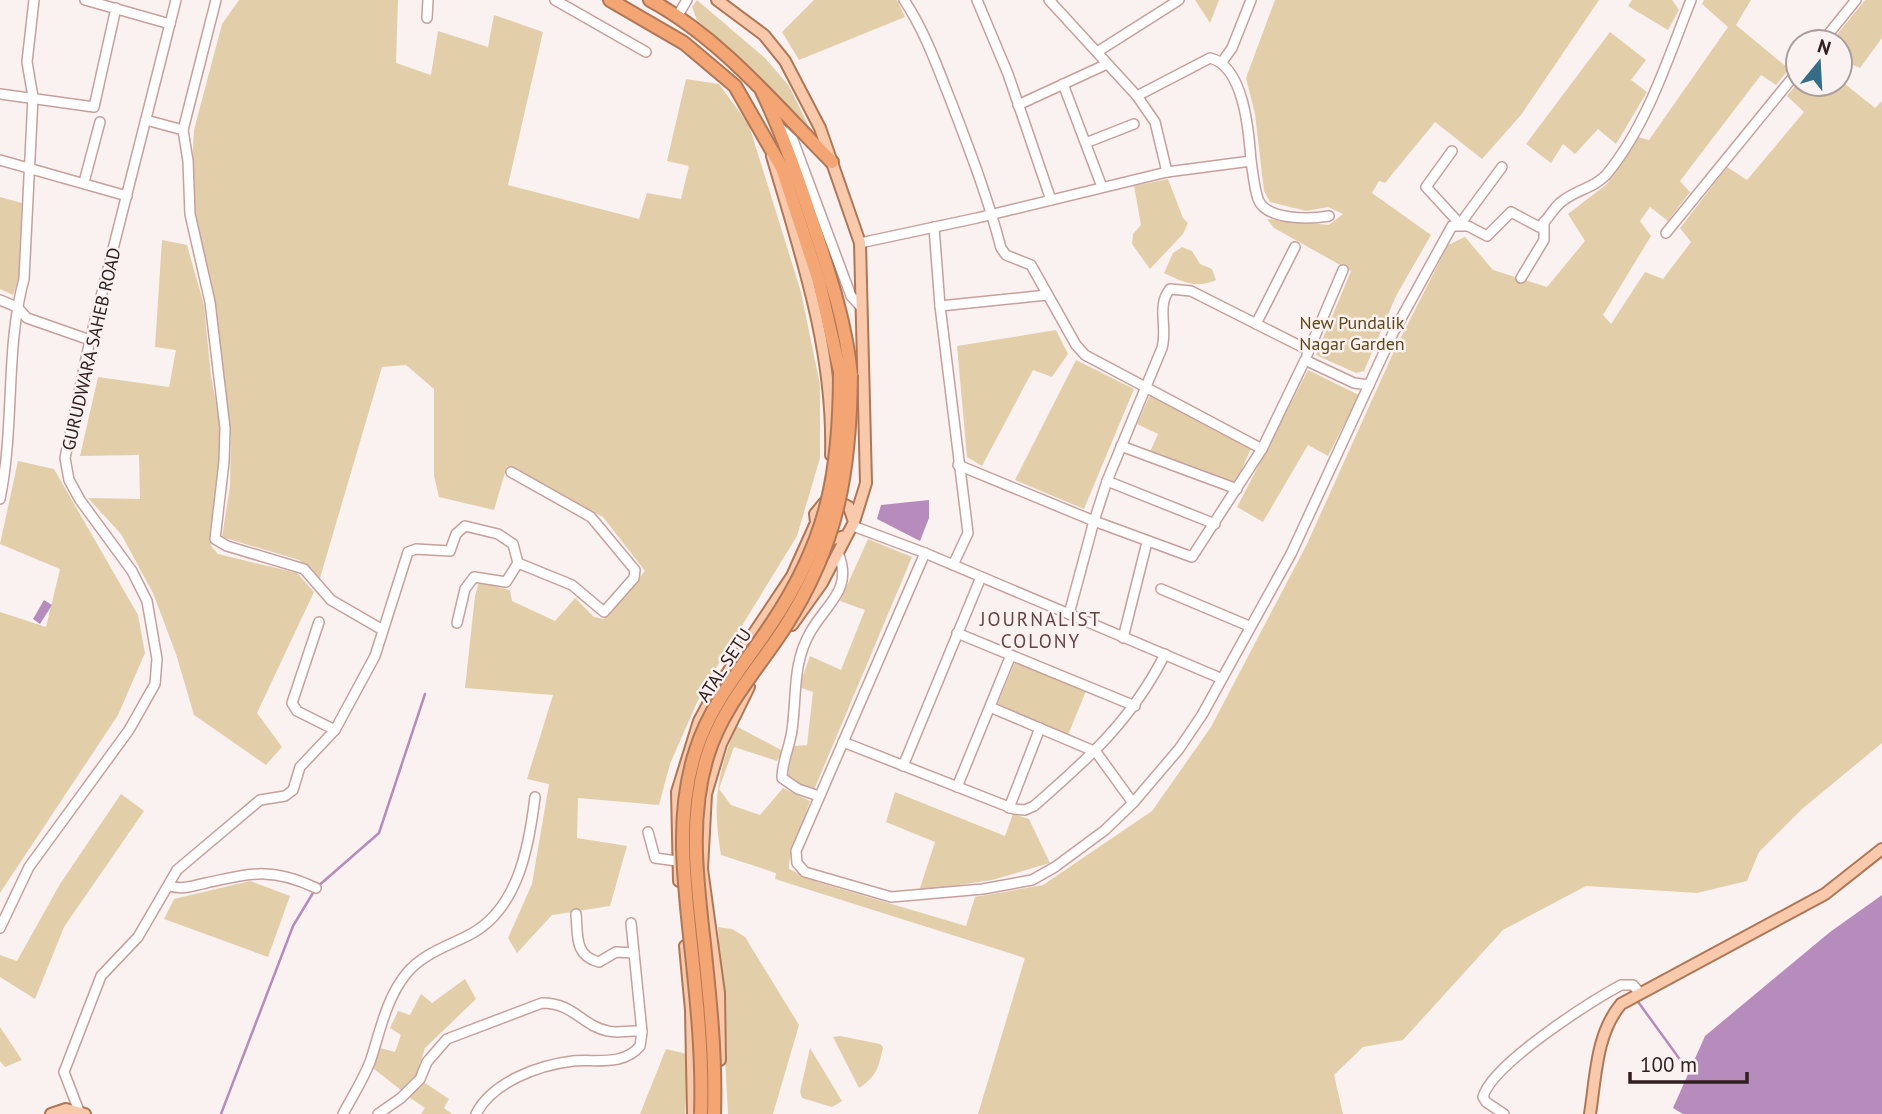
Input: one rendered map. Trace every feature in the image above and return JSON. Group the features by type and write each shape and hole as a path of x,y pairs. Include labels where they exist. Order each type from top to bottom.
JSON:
{"highway":[{"path":"610,0 684,43 735,86 800,203"},
{"path":"650,0 678,15 729,57 832,162"},
{"path":"762,90 779,127 800,203 836,298 848,344 846,374"},
{"name":"ATAL SETU","path":"701,1114 697,1001 682,856 684,803 696,749 724,691 772,623 814,549 835,473 846,374"},
{"name":"ATAL SETU","path":"714,1114 710,1000 695,855 697,805 708,753 735,697 810,586 824,552 835,516 850,438 846,374"}],"main road":[{"path":"717,0 764,35 785,61 820,128 860,243 866,483 863,500 839,555 752,682 721,744 706,794 702,869 719,993 720,1114"},
{"path":"693,1114 691,1007 677,861 677,792 699,721 714,693 792,576 815,525 815,514 821,506 831,454 829,381 816,308 771,151"},
{"path":"821,506 833,500 842,502 851,511 853,524"},
{"path":"815,525 820,534 830,540 845,537"},
{"path":"1590,1114 1598,1056 1608,1020 1620,1004 1825,894 1882,849"},
{"path":"51,1114 66,1108 82,1112"}],"street":[{"path":"0,499 10,440 17,307 24,279 33,97 27,62 34,0"},
{"name":"GURUDWARA SAHEB ROAD","path":"0,928 29,867 129,730 155,684 157,659 147,601 132,571 69,480 65,458 90,340 176,0"},
{"path":"216,0 183,130 188,161 190,214 210,302 225,428 215,539 227,546 304,569 331,600 382,629"},
{"path":"427,18 429,0"},
{"path":"555,0 646,52"},
{"path":"678,15 687,0"},
{"path":"904,0 916,18 944,85 993,215 1001,248 1006,254 1031,265 1085,355 1148,385 1262,449"},
{"path":"977,0 1051,200"},
{"path":"1049,0 1137,96 1155,122 1167,172"},
{"path":"1097,52 1178,0"},
{"path":"1222,62 1232,48 1251,0"},
{"path":"1452,151 1426,187 1460,224 1487,236 1511,212 1532,226 1539,227 1560,202 1596,184 1607,174 1637,126 1660,81 1691,0"},
{"path":"1833,28 1856,0"},
{"path":"92,1 170,24"},
{"path":"0,94 93,107 116,8"},
{"path":"1137,96 1210,58 1222,62 1237,85 1249,128 1251,161 1259,201 1265,209 1312,219 1329,216"},
{"path":"1018,105 1107,64"},
{"path":"1063,84 1102,187"},
{"path":"1666,233 1784,88"},
{"path":"146,120 183,130"},
{"path":"84,182 100,122"},
{"path":"1087,142 1134,124"},
{"path":"779,127 793,140 851,296 861,307"},
{"path":"0,160 127,196"},
{"path":"860,243 993,215 1167,172 1251,161"},
{"path":"925,552 796,851 797,863 805,872 891,897 984,889 1032,880 1065,860 1133,803 1179,749 1292,554 1370,385 1447,231 1460,224 1502,167"},
{"path":"1521,278 1542,247 1544,222"},
{"path":"934,227 940,306 968,533 953,565"},
{"path":"1256,324 1296,247"},
{"path":"958,465 1147,542 1192,557 1262,449 1305,360 1343,270"},
{"path":"1069,614 1107,481 1165,338 1161,306 1170,289 1191,291 1308,350"},
{"path":"940,306 1047,295"},
{"path":"0,300 17,307 27,318 90,340"},
{"path":"1305,360 1354,383 1370,385"},
{"path":"1121,446 1237,489"},
{"path":"82,1112 64,1072 85,1025 95,989 111,963 138,937 182,864 260,800 285,796 293,790 300,768 335,730 364,681 375,656 408,552 416,549 450,551 456,534 465,526 508,540 518,563 572,584 604,612 634,578 635,570 591,517 510,472"},
{"path":"1107,481 1215,524"},
{"path":"853,524 1220,678"},
{"path":"1123,638 1147,542"},
{"path":"819,796 787,783 782,778 782,771 792,730 796,664 812,629 844,582 845,572 839,555"},
{"path":"457,623 465,589 474,577 506,582 518,563"},
{"path":"903,766 981,577"},
{"path":"1161,589 1250,626"},
{"path":"318,622 292,703 297,711 335,730"},
{"path":"957,633 1135,706"},
{"path":"843,742 1009,808 1026,810 1096,752 1135,706 1165,654"},
{"path":"957,787 1011,655"},
{"path":"990,707 1096,752 1133,803"},
{"path":"1009,808 1040,728"},
{"path":"343,1114 368,1065 386,1010 408,971 427,956 490,922 504,905 516,880 531,827 535,797"},
{"path":"648,832 655,858 677,861"},
{"path":"169,886 189,889 256,872 278,873 316,888"},
{"path":"576,914 579,948 584,956 599,962 616,952 634,953"},
{"path":"476,1114 496,1088 544,1069 572,1062 623,1059 633,1055 640,1046 642,1032 631,923"},
{"path":"1504,1114 1483,1097 1494,1076 1570,1016 1621,985 1633,985 1639,992"},
{"path":"378,1114 401,1098 420,1079 427,1062 447,1039 542,1003 556,1003 576,1011 608,1031 642,1032"}],"green space":[{"path":"239,0 398,0 396,63 431,75 438,31 488,47 494,15 543,32 508,185 639,219 647,193 681,199 689,166 667,161 686,79 719,84 749,125 801,292 820,385 820,458 797,536 702,691 670,764 659,805 578,798 577,838 627,846 610,906 552,915 517,953 508,938 532,884 549,784 527,779 553,695 465,688 475,596 479,582 510,590 512,601 555,621 575,598 594,617 604,619 645,571 603,517 507,466 494,510 439,497 434,476 434,389 406,365 382,367 320,578 299,560 222,537 230,486 231,436 191,183 194,130 222,24"},
{"path":"697,0 765,58 789,86 812,133 809,135 768,85 697,20 692,7"},
{"path":"814,0 897,0 905,17 799,60 782,32"},
{"path":"1195,0 1219,0 1210,23"},
{"name":"New Pundalik Nagar Garden","path":"1275,0 1599,0 1521,115 1482,159 1435,122 1385,183 1379,181 1372,193 1431,235 1396,296 1364,371 1356,373 1316,355 1351,271 1274,228 1267,219 1329,225 1343,214 1328,207 1306,211 1270,202 1264,191 1255,114 1246,78"},
{"path":"1632,0 1672,0 1679,10 1668,30 1628,6"},
{"path":"1704,0 1751,0 1736,25 1784,65 1784,75 1776,85 1761,75 1680,181 1690,192 1668,221 1650,207 1640,221 1651,236 1603,315 1611,324 1645,272 1663,279 1691,242 1680,228 1727,167 1747,180 1804,112 1789,98 1854,98 1854,91 1875,108 1882,101 1882,743 1802,809 1759,852 1747,881 1697,893 1586,886 1503,930 1403,1040 1363,1047 1334,1075 1343,1114 978,1114 1025,958 775,879 776,873 721,855 717,820 718,789 724,759 736,726 783,751 777,761 734,747 719,789 731,805 760,815 783,788 810,801 789,869 817,882 966,926 975,897 1043,885 1152,811 1211,727 1307,544 1395,349 1448,245 1465,237 1493,270 1547,287 1585,241 1568,214 1607,184 1638,137 1649,140 1728,27 1702,4"},
{"path":"1865,0 1882,0 1882,38 1860,68 1854,65 1854,28 1842,28"},
{"path":"1610,32 1646,60 1631,80 1647,92 1616,144 1598,129 1575,154 1563,144 1551,163 1526,144"},
{"path":"1168,179 1183,218 1188,223 1183,234 1150,269 1132,244 1133,234 1141,225 1134,186"},
{"path":"0,197 22,203 19,277 13,295 0,289"},
{"path":"162,240 187,245 204,305 211,376 221,429 221,466 211,546 218,554 297,573 314,592 257,713 282,747 266,765 194,715 176,654 153,593 121,534 88,498 140,499 139,455 80,456 98,377 169,387 176,350 155,347"},
{"path":"1182,247 1192,251 1200,264 1212,269 1216,280 1196,284 1164,273 1173,253"},
{"path":"1056,330 1068,354 1052,377 1033,370 982,466 967,457 957,346"},
{"path":"1076,360 1134,389 1084,509 1015,480"},
{"path":"1308,370 1359,395 1328,456 1308,445 1263,522 1237,507"},
{"path":"1150,395 1252,446 1236,483 1150,452 1158,434 1137,424"},
{"path":"18,461 54,469 138,615 145,653 118,715 0,893 0,612 46,627 60,569 0,544"},
{"path":"868,539 912,557 814,790 796,783 788,775 793,746 807,745 813,692 799,687 810,656 841,670 865,610 840,601"},
{"path":"1015,662 1086,691 1068,735 997,705"},
{"path":"895,792 1005,836 1013,814 1029,819 1050,863 992,880 919,891 935,842 886,822"},
{"path":"121,794 144,811 64,927 35,999 0,977 0,955 17,961 60,884"},
{"path":"250,881 290,896 268,957 164,919 174,899"},
{"path":"718,927 732,929 745,937 799,1025 773,1114 728,1114"},
{"path":"465,979 476,999 425,1048 417,1073 402,1091 373,1068 380,1048 395,1052 401,1035 390,1028 398,1011 410,1015 421,994 432,1003"},
{"path":"0,1027 22,1060 5,1067 0,1061"},
{"path":"833,1037 880,1044 883,1047 876,1071 859,1088"},
{"path":"810,1048 842,1101 832,1107 802,1098 800,1092"},
{"path":"666,1049 687,1054 685,1114 640,1114"},
{"path":"422,1081 449,1099 444,1108 452,1114 421,1114 425,1108 409,1097"}],"shaded area":[{"path":"929,500 929,518 920,541 877,519 881,505"},
{"path":"44,600 52,605 40,624 33,619"},
{"path":"1882,895 1882,1114 1683,1114 1673,1108 1705,1036 1830,932"}],"waterway":[{"path":"221,1114 293,926 316,888 379,833 425,694"},
{"path":"1636,999 1689,1072"}],"district":[{"name":"JOURNALIST COLONY","path":"1041,630"}]}
